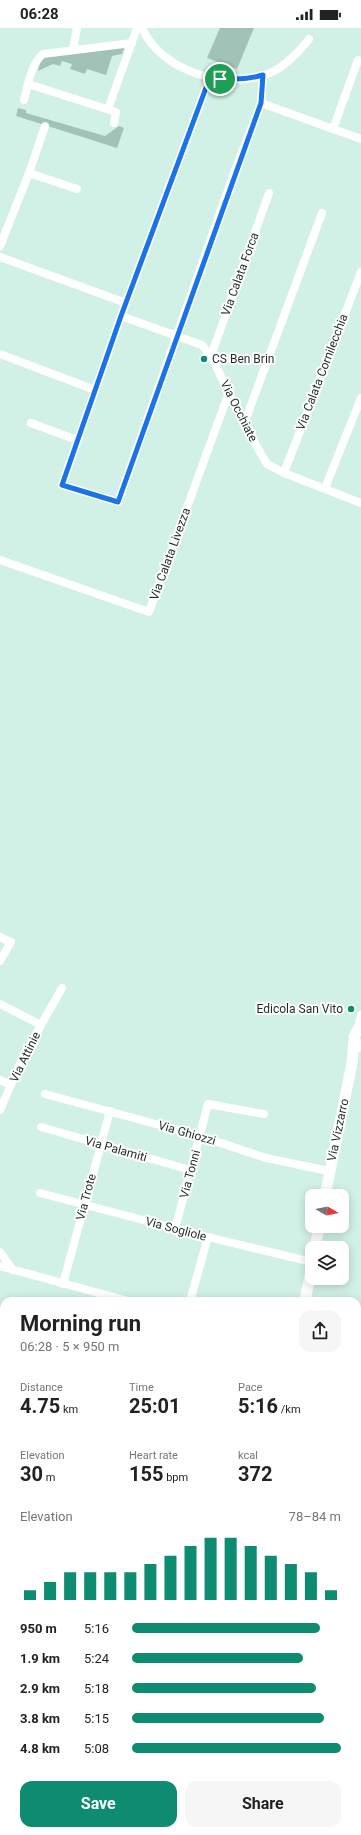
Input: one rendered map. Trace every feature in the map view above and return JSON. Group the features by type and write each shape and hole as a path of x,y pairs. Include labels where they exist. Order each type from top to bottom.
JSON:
{"street":[{"path":"73,49 77,28"},
{"path":"108,109 137,28"},
{"path":"142,28 150,42 164,56 192,72 210,77 234,79 263,75 287,63 309,39"},
{"path":"24,100 34,66 38,58 43,54 73,49 132,43"},
{"path":"333,129 358,60"},
{"path":"210,77 121,316 62,485 118,502 176,336 261,103 263,75"},
{"path":"28,84 116,112 114,124"},
{"path":"261,103 361,139"},
{"path":"0,246 30,173 45,126"},
{"path":"30,173 77,189"},
{"name":"Via Calata Forca","path":"211,356 268,193"},
{"path":"244,424 322,213"},
{"path":"0,257 126,304"},
{"name":"Via Calata Cornilecchia","path":"284,473 361,272"},
{"name":"Via Occhiate","path":"121,316 202,346 211,356 244,424 267,464 284,473 361,503"},
{"path":"0,354 95,390"},
{"name":"Via Calata Livezza","path":"0,560 149,612 229,392"},
{"path":"325,488 361,398"},
{"path":"31,423 78,440"},
{"path":"0,937 11,942 0,961"},
{"path":"41,1025 62,988"},
{"name":"Via Attinie","path":"0,1004 41,1025 0,1110"},
{"path":"359,1028 361,1015"},
{"name":"Via Vizzarro","path":"326,1189 352,1063 359,1048 355,1033 359,1028"},
{"path":"0,1080 11,1085"},
{"name":"Via Ghiozzi","path":"45,1094 200,1136 266,1158 329,1171"},
{"name":"Via Tonni","path":"175,1229 208,1104 264,1114"},
{"name":"Via Trote","path":"63,1284 83,1204 110,1111"},
{"name":"Via Palamiti","path":"41,1127 190,1170"},
{"name":"Via Sogliole","path":"40,1193 175,1229 305,1260"},
{"path":"191,1297 208,1237"},
{"path":"0,1252 13,1270"},
{"path":"0,1266 113,1297"},
{"path":"306,1297 308,1285"}],"green space":[{"path":"220,28 254,28 237,69 207,58"},
{"path":"125,46 122,54 112,56 106,75 87,69 85,74 70,69 72,64 62,61 60,66 53,64 38,71 40,62 45,57"},
{"path":"18,108 26,110 26,113 105,136 119,126 124,128 117,148 16,116"}],"place":[{"name":"CS Ben Brin","path":"204,359"},
{"name":"Edicola San Vito","path":"351,1009"}],"route":[{"path":"263,75 261,103 235,170 118,502 62,485 121,316 210,77 220,79 250,78 263,75"}]}
